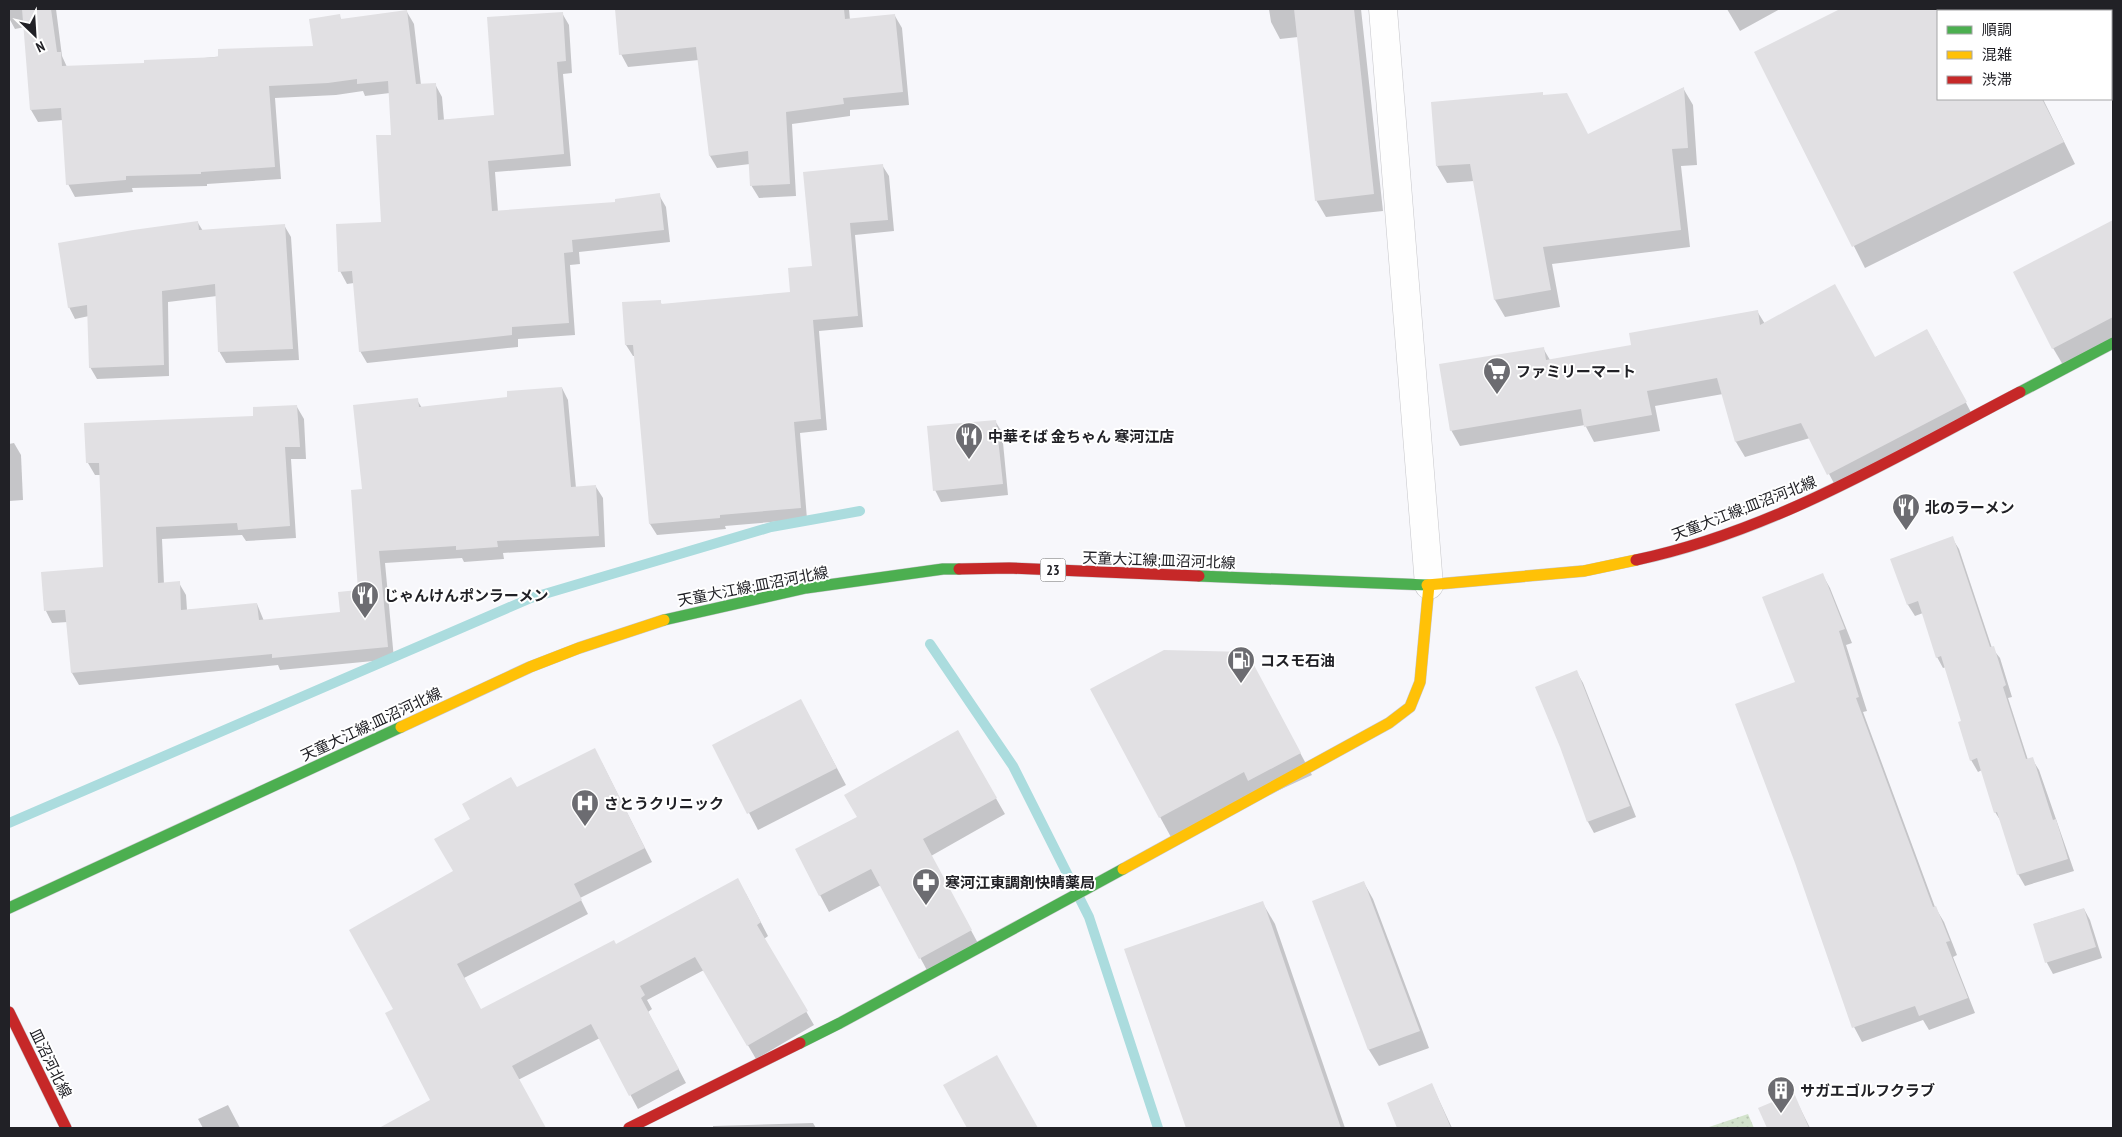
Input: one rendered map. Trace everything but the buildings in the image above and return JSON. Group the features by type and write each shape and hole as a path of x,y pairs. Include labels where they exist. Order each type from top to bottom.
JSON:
{"main road":[{"name":"天童大江線;皿沼河北線","path":"9,908 530,667 579,648 687,614 806,588 943,569 1009,568 1429,585 1584,571 1670,553 1752,525 1827,493 2113,343"},
{"path":"629,1128 840,1023 1389,723 1410,707 1420,682 1429,585"},
{"name":"皿沼河北線","path":"9,1012 66,1128"}],"street":[{"path":"1382,9 1429,585"}],"green space":[{"path":"1748,1114 1754,1128 1706,1128"}],"waterway":[{"path":"9,823 531,598 771,527 860,511"},
{"path":"930,644 1013,766 1089,917 1158,1128"}],"traffic: fast":[{"path":"2020,392 2113,343"},
{"path":"664,620 806,588 943,569 959,569"},
{"path":"1199,576 1427,585"},
{"path":"9,908 401,727"},
{"path":"800,1043 1123,869"}],"traffic: slow":[{"path":"1427,585 1584,571 1636,560"},
{"path":"1123,869 1389,723 1410,707 1420,682 1429,585"},
{"path":"401,727 530,667 579,648 664,620"}],"traffic: jam":[{"path":"1636,560 1687,547 1737,531 1786,511 1881,466 2020,392"},
{"path":"959,569 1009,568 1199,576"},
{"path":"9,1012 66,1128"},
{"path":"629,1128 800,1043"}],"place":[{"name":"ファミリーマート","path":"1497,395"},
{"name":"中華そば 金ちゃん 寒河江店","path":"969,460"},
{"name":"北のラーメン","path":"1906,531"},
{"name":"じゃんけんポンラーメン","path":"365,619"},
{"name":"コスモ石油","path":"1241,684"},
{"name":"さとうクリニック","path":"585,827"},
{"name":"寒河江東調剤快晴薬局","path":"926,906"},
{"name":"サガエゴルフクラブ","path":"1781,1114"}]}
